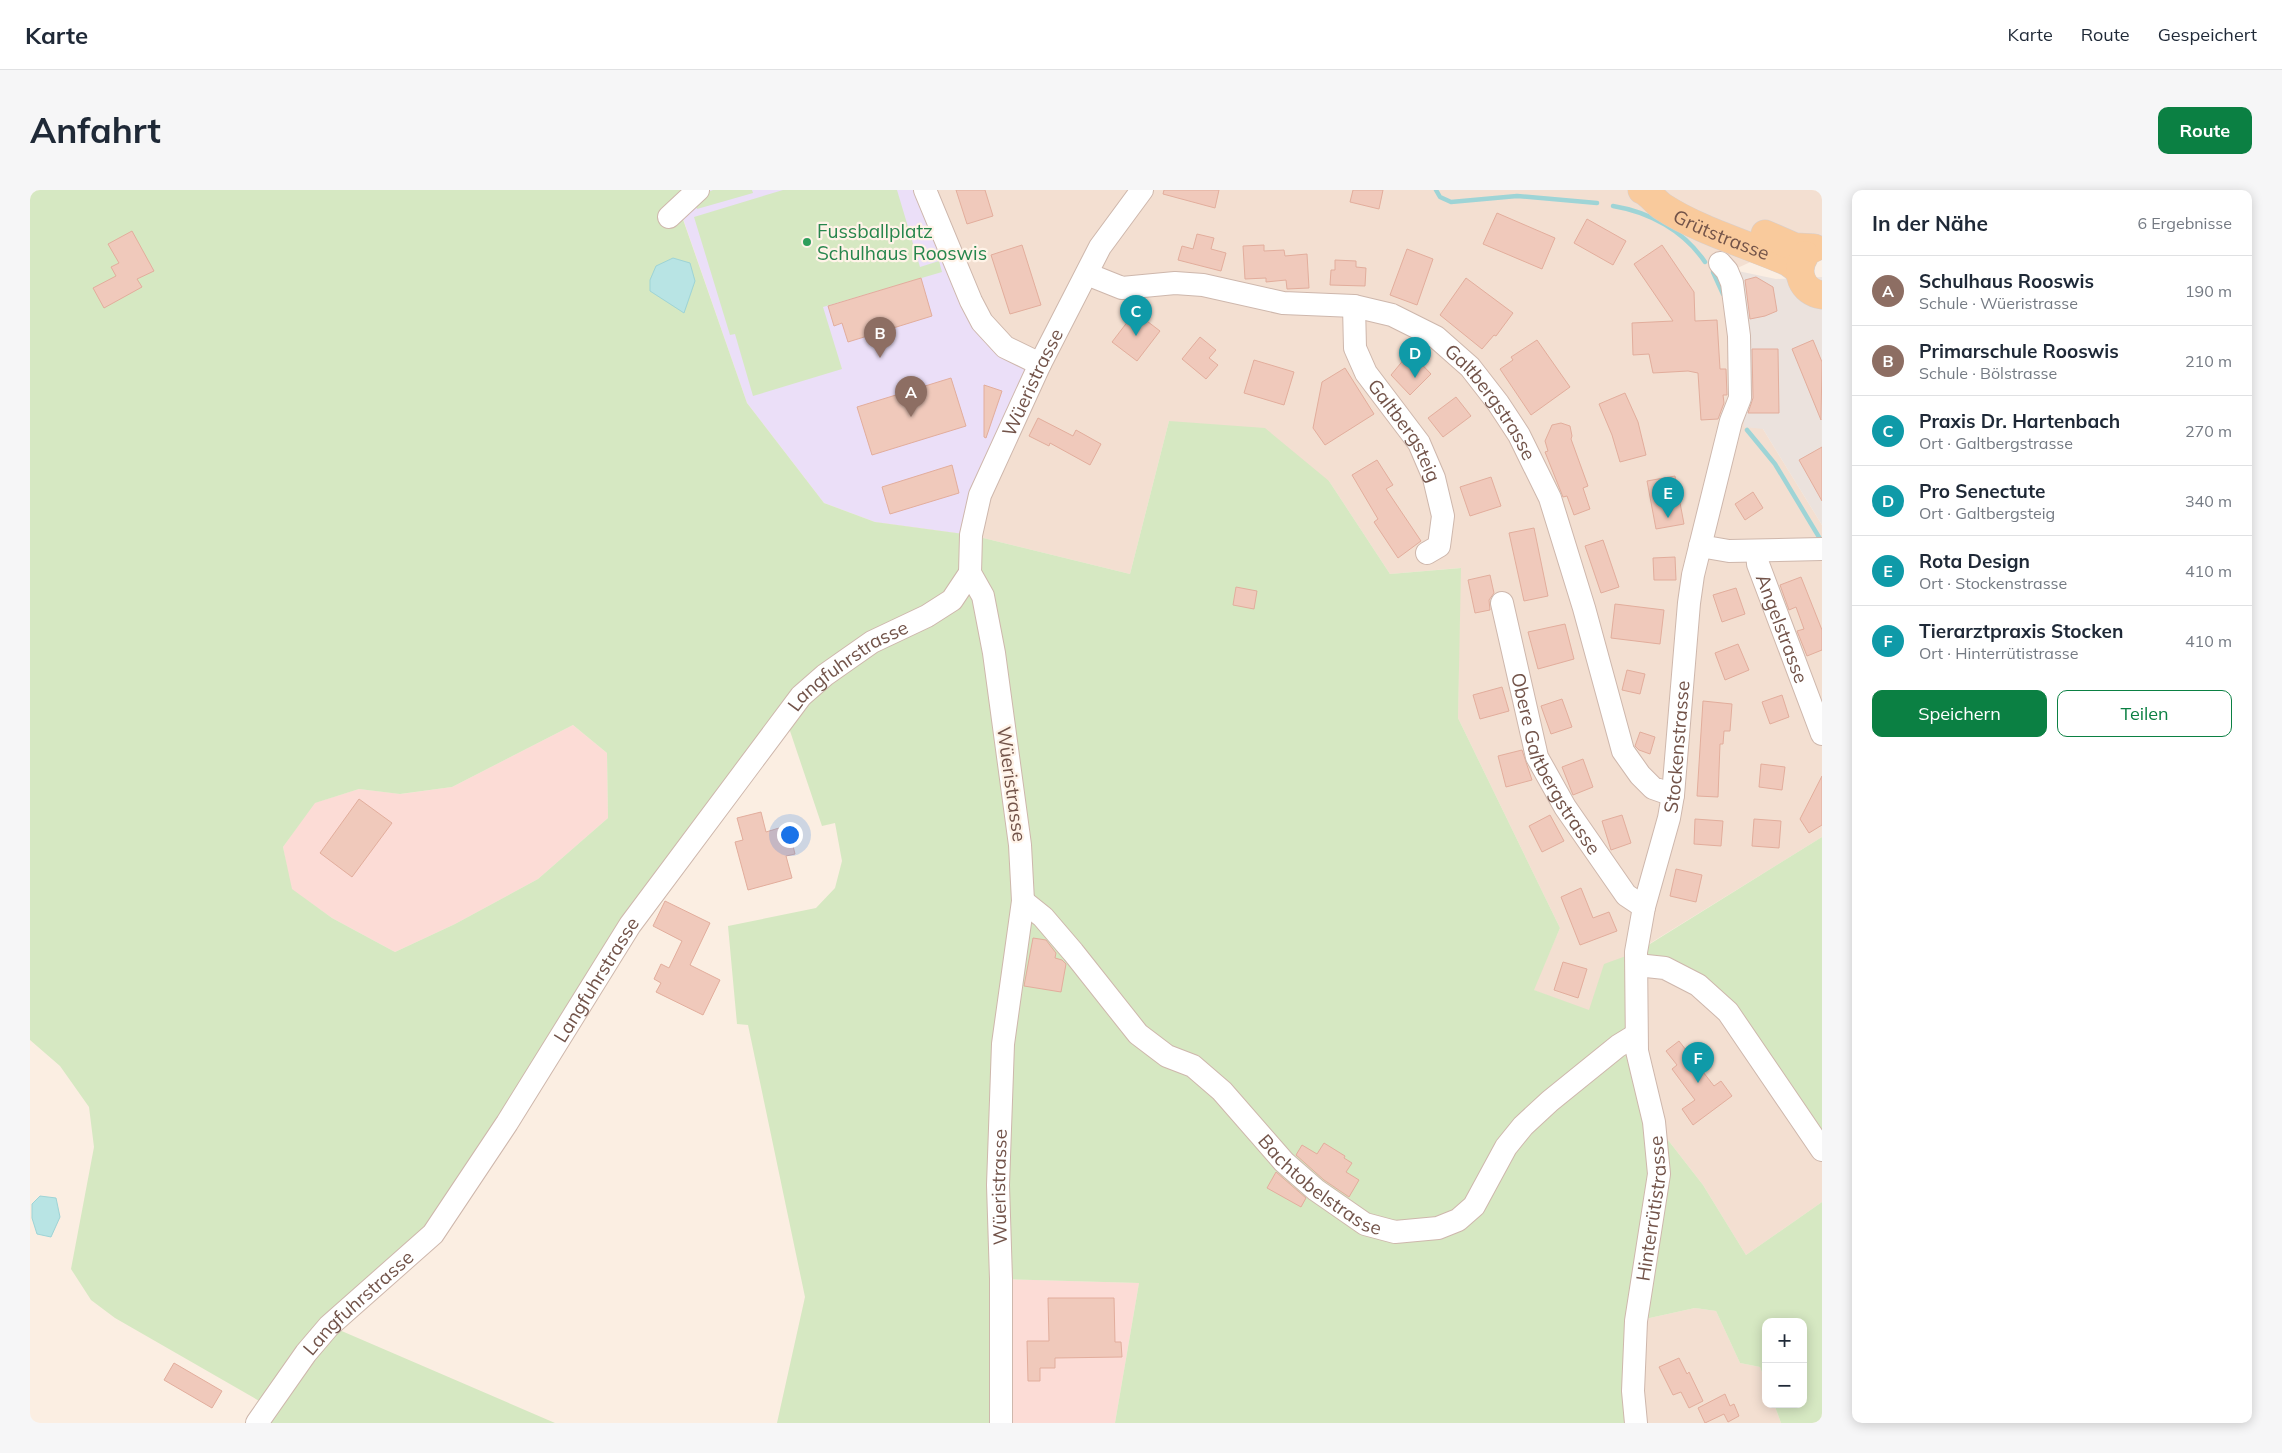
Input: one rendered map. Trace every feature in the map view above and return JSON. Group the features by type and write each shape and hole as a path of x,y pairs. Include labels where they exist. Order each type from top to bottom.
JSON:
{"main road":[{"name":"Grütstrasse","path":"1647,191 1669,194 1812,255"},
{"path":"1812,255 1801,280 1807,289 1822,295"}],"street":[{"path":"668,217 698,190"},
{"path":"925,190 982,322 1005,346 1040,364"},
{"name":"Wüeristrasse","path":"1001,1423 1001,1280 998,1185 1004,1044 1023,901 1020,845 994,653 983,596 970,573 971,535 980,494 1040,364 1104,240 1142,190"},
{"name":"Stockenstrasse","path":"1637,965 1636,952 1644,907 1669,818 1673,795 1689,603 1700,546 1731,421 1740,398 1739,336 1732,283 1727,271 1720,262"},
{"name":"Galtbergstrasse","path":"1086,274 1122,288 1184,283 1211,286 1283,303 1354,306 1392,315 1436,337 1470,367 1498,403 1519,435 1550,498 1584,608 1623,752 1640,775 1653,788 1673,795"},
{"name":"Galtbergsteig","path":"1354,306 1355,348 1366,373 1419,444 1434,478 1443,516 1440,546 1427,552"},
{"path":"1700,546 1729,551 1817,549"},
{"name":"Angelstrasse","path":"1757,551 1758,564 1822,734"},
{"name":"Langfuhrstrasse","path":"257,1423 306,1354 329,1326 433,1234 507,1123 630,925 800,696 825,675 872,642 927,616 952,600 970,573"},
{"name":"Obere Galtbergstrasse","path":"1502,603 1537,757 1565,807 1626,895 1644,907"},
{"name":"Bachtobelstrasse","path":"1023,901 1043,917 1138,1034 1167,1056 1193,1066 1222,1091 1284,1162 1316,1190 1365,1224 1395,1232 1438,1228 1458,1220 1474,1206 1506,1147 1523,1126 1550,1101 1603,1058 1636,1035"},
{"path":"1637,965 1665,968 1698,984 1728,1012 1822,1150"},
{"name":"Hinterrütistrasse","path":"1636,1423 1633,1391 1636,1321 1658,1174 1654,1122 1637,1051 1637,965"}],"shaded area":[{"path":"699,190 1822,190 1822,237 1803,238 1733,270 1763,429 1822,525 1822,837 1636,952 1589,1011 1533,990 1560,928 1458,718 1460,568 1390,574 1329,481 1169,421 1130,574 971,535 875,522"},
{"path":"699,190 925,190 971,301 1040,364 971,535 875,522 824,503 747,403 679,207"},
{"path":"1733,270 1776,279 1822,277 1822,525 1763,429 1744,427 1743,331"},
{"path":"573,725 607,753 608,818 538,879 455,924 395,952 332,918 291,889 283,847 314,803 359,789 401,794 452,787"},
{"path":"1637,965 1698,985 1822,1150 1822,1202 1746,1255 1703,1185 1654,1122"},
{"path":"1001,1279 1139,1283 1115,1423 1001,1423"},
{"path":"1695,1308 1716,1311 1740,1363 1760,1367 1762,1372 1762,1408 1775,1408 1781,1423 1636,1423 1636,1321"}],"green space":[{"path":"30,190 699,190 679,208 747,403 824,503 875,522 971,535 1130,574 1169,421 1265,428 1329,481 1390,574 1461,568 1458,718 1560,928 1534,990 1589,1010 1604,964 1637,952 1822,837 1822,1150 1728,1012 1637,965 1654,1122 1703,1185 1746,1255 1822,1202 1822,1423 1781,1423 1775,1408 1807,1408 1807,1318 1762,1318 1762,1372 1760,1367 1740,1363 1716,1311 1695,1308 1636,1321 1636,1423 1115,1423 1139,1283 1002,1279 1001,1423 777,1423 805,1297 748,1025 737,1024 728,926 816,908 835,888 842,861 835,823 822,826 789,728 782,721 433,1234 330,1326 555,1423 257,1423 268,1406 115,1318 91,1300 71,1269 94,1147 89,1107 60,1066 30,1040","holes":["573,725 607,753 608,818 538,879 455,924 395,952 332,918 292,889 283,847 315,803 359,789 400,794 452,787"]},
{"path":"713,190 752,190 753,193 697,209 695,204"},
{"name":"Fussballplatz Schulhaus Rooswis","path":"783,190 897,190 920,267 939,261 942,272 823,307 842,369 753,396 735,334 730,335 694,217"}],"water":[{"path":"673,258 690,263 695,281 684,313 650,291 650,280 656,266"},
{"path":"40,1196 56,1198 60,1217 51,1237 37,1234 32,1218 32,1204"}],"building":[{"path":"956,190 985,190 993,216 967,224"},
{"path":"1164,190 1219,190 1215,208 1163,194"},
{"path":"1353,190 1383,190 1379,209 1350,202"},
{"path":"1497,213 1555,238 1542,269 1483,244"},
{"path":"1587,219 1626,241 1613,265 1574,243"},
{"path":"132,231 154,271 137,279 142,287 104,308 93,288 116,276 111,267 119,263 108,244"},
{"path":"1197,234 1214,238 1211,249 1226,253 1221,271 1178,260 1182,246 1193,249"},
{"path":"1022,245 1041,305 1010,314 991,255"},
{"path":"1264,245 1264,251 1284,250 1285,256 1307,254 1309,288 1287,289 1286,280 1266,282 1266,278 1245,279 1243,246"},
{"path":"1662,245 1694,292 1695,321 1717,320 1720,369 1726,369 1727,395 1723,395 1724,403 1718,419 1701,420 1698,373 1688,371 1653,373 1649,354 1633,355 1632,323 1673,321 1634,264"},
{"path":"1407,249 1433,259 1417,305 1390,295"},
{"path":"1335,260 1356,261 1356,267 1366,268 1365,286 1330,285 1331,270 1335,270"},
{"path":"1756,277 1773,287 1777,311 1750,319 1745,280"},
{"path":"921,278 932,316 848,342 842,323 834,326 828,306"},
{"path":"1466,278 1513,313 1496,336 1494,335 1482,349 1440,315"},
{"path":"1135,312 1160,331 1137,361 1112,342"},
{"path":"1200,337 1216,350 1209,358 1218,365 1206,379 1182,359"},
{"path":"1537,340 1570,387 1531,415 1500,369 1513,360 1511,357"},
{"path":"1813,340 1822,362 1821,420 1792,349"},
{"path":"1752,349 1778,349 1779,413 1748,413 1753,398"},
{"path":"1410,352 1431,374 1410,395 1391,375"},
{"path":"1254,360 1294,372 1284,405 1244,393"},
{"path":"1345,368 1374,414 1325,445 1313,428 1322,382"},
{"path":"951,378 966,426 872,455 857,407"},
{"path":"984,385 1002,391 986,438 984,437"},
{"path":"1625,393 1638,422 1646,455 1620,462 1612,435 1599,404"},
{"path":"1456,397 1471,416 1443,437 1428,418"},
{"path":"1038,418 1073,436 1076,430 1101,444 1090,465 1050,443 1049,446 1029,436"},
{"path":"1561,423 1570,426 1571,439 1588,486 1583,488 1590,509 1574,515 1567,496 1563,497 1545,452 1548,451 1545,441 1552,425"},
{"path":"1822,447 1822,501 1799,460"},
{"path":"1377,460 1393,485 1386,489 1421,541 1398,558 1374,522 1378,519 1352,475"},
{"path":"952,465 959,493 890,514 882,487"},
{"path":"1675,476 1684,524 1656,529 1647,481"},
{"path":"1491,477 1501,506 1470,516 1460,487"},
{"path":"1753,492 1763,508 1745,520 1735,504"},
{"path":"1534,528 1548,596 1524,601 1509,533"},
{"path":"1603,540 1619,587 1601,593 1585,546"},
{"path":"1675,557 1676,580 1654,580 1653,558"},
{"path":"1490,575 1494,593 1489,600 1490,610 1475,613 1468,580"},
{"path":"1801,577 1822,630 1822,650 1807,656 1797,631 1804,629 1796,607 1789,610 1780,585"},
{"path":"1236,587 1257,591 1254,609 1233,605"},
{"path":"1736,588 1745,614 1722,622 1713,595"},
{"path":"1615,604 1664,610 1660,644 1611,638"},
{"path":"1565,624 1574,659 1538,669 1528,632"},
{"path":"1738,644 1749,670 1725,680 1715,653"},
{"path":"1627,670 1645,674 1640,694 1622,690"},
{"path":"1502,687 1509,711 1480,719 1473,695"},
{"path":"1782,695 1789,717 1770,724 1762,702"},
{"path":"1562,699 1572,727 1551,734 1541,706"},
{"path":"1703,701 1732,704 1730,731 1724,731 1723,744 1720,744 1718,797 1697,796"},
{"path":"1640,732 1655,737 1650,754 1639,750 1635,746"},
{"path":"1522,750 1532,780 1506,787 1498,756"},
{"path":"1583,759 1593,787 1573,795 1562,767"},
{"path":"1761,764 1785,767 1782,790 1759,787"},
{"path":"1822,776 1822,825 1809,833 1800,819"},
{"path":"359,799 392,823 352,877 320,853"},
{"path":"761,812 766,832 779,828 782,841 791,838 795,854 786,856 792,878 748,890 735,842 743,840 737,818"},
{"path":"1550,815 1564,841 1542,852 1529,826"},
{"path":"1622,815 1631,843 1611,850 1602,821"},
{"path":"1695,819 1723,821 1721,846 1694,844"},
{"path":"1754,819 1781,821 1779,848 1752,846"},
{"path":"1676,869 1702,875 1696,902 1670,896"},
{"path":"1581,888 1593,918 1609,912 1617,931 1580,945 1561,897"},
{"path":"665,901 710,923 690,965 720,980 703,1015 656,992 661,983 654,979 661,964 669,968 682,941 653,926"},
{"path":"1033,938 1046,940 1056,953 1055,958 1062,960 1066,964 1061,992 1024,986"},
{"path":"1563,962 1587,969 1578,998 1554,990"},
{"path":"1679,1041 1714,1086 1721,1081 1732,1096 1693,1125 1682,1109 1695,1100 1672,1069 1677,1065 1666,1051"},
{"path":"1324,1143 1345,1156 1344,1158 1352,1163 1346,1172 1359,1180 1349,1197 1324,1180 1296,1155 1302,1145 1317,1154"},
{"path":"1276,1172 1306,1198 1301,1207 1267,1188"},
{"path":"1048,1298 1114,1298 1115,1342 1121,1342 1122,1357 1055,1358 1055,1368 1040,1368 1040,1381 1028,1381 1027,1341 1049,1341"},
{"path":"1679,1358 1687,1374 1689,1372 1703,1401 1689,1408 1681,1392 1673,1395 1659,1367"},
{"path":"174,1363 222,1391 212,1408 164,1380"},
{"path":"1725,1394 1730,1406 1734,1404 1739,1416 1728,1422 1724,1414 1705,1423 1698,1408"}],"waterway":[{"path":"1436,190 1440,197 1451,202 1517,196 1597,203"},
{"path":"1613,206 1640,213 1665,225 1687,241 1705,262"},
{"path":"1713,272 1723,294"},
{"path":"1747,430 1775,464 1822,542"}],"place":[{"name":"Fussballplatz Schulhaus Rooswis","path":"807,242"},
{"name":"Praxis Dr. Hartenbach","path":"1136,336"},
{"name":"Primarschule Rooswis","path":"880,358"},
{"name":"Pro Senectute","path":"1415,378"},
{"name":"Schulhaus Rooswis","path":"911,417"},
{"name":"Rota Design","path":"1668,518"},
{"name":"Tierarztpraxis Stocken","path":"1698,1083"}]}
